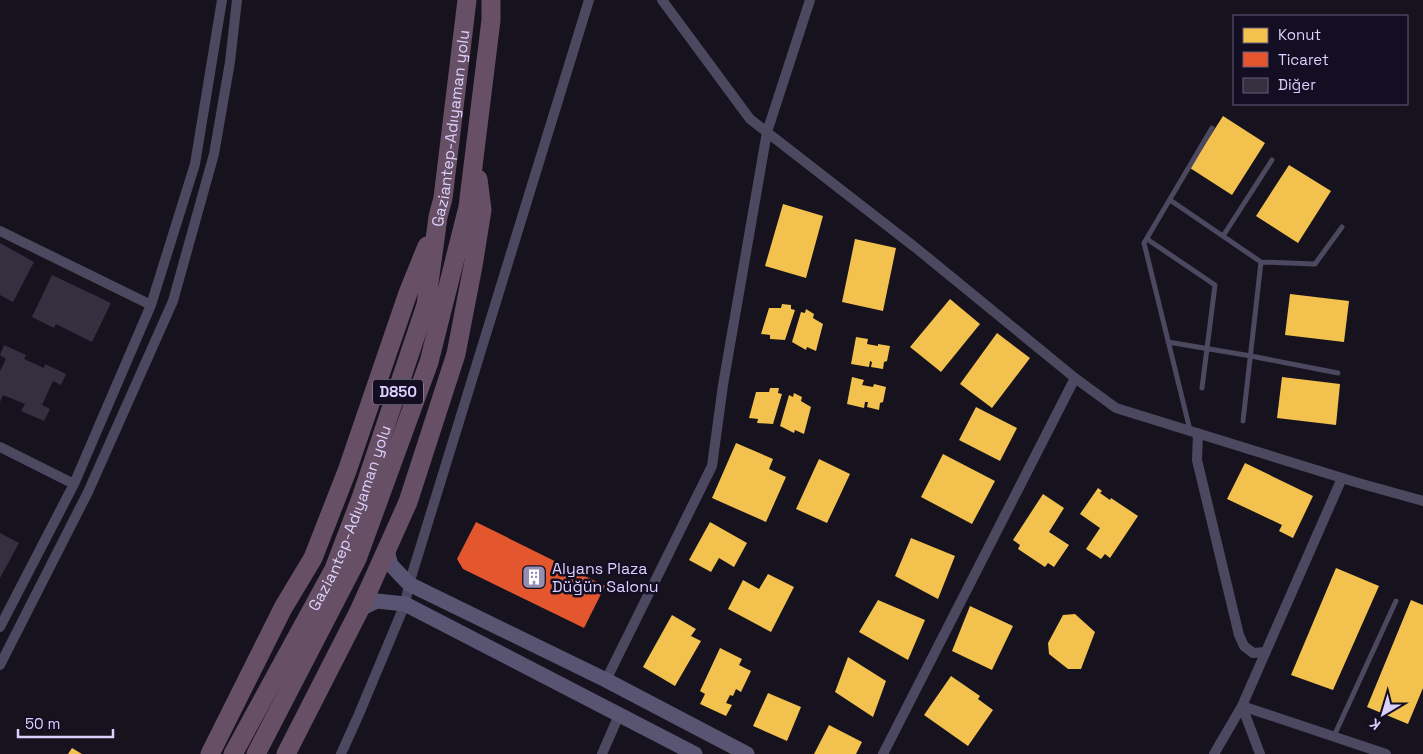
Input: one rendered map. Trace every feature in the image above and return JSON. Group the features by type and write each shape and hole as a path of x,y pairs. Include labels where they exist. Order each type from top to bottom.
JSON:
{"highway":[{"name":"Gaziantep-Adıyaman yolu","path":"234,754 334,569 361,498 426,305 438,217 443,198 467,0"},
{"name":"Gaziantep-Adıyaman yolu","path":"256,754 357,558 429,362 468,207 491,20 491,0"},
{"path":"286,754 360,609 408,502 456,354 482,210 474,156"},
{"path":"210,754 284,608 313,558 348,471 408,293 438,217"}],"street":[{"path":"0,627 74,484 151,305 195,164 222,0"},
{"path":"0,665 88,492 173,301 214,154 230,62 237,0"},
{"path":"341,754 404,604 588,0"},
{"path":"662,0 750,119 916,248 1075,378 1116,408 1423,501"},
{"path":"606,680 712,466 767,132 810,0"},
{"path":"0,230 151,305"},
{"path":"883,754 1075,378"},
{"path":"1194,432 1197,460 1239,635 1244,646 1253,653 1266,652"},
{"path":"0,447 74,484"},
{"path":"1214,754 1242,706 1342,478"},
{"path":"387,551 391,565 409,584 606,680 747,754"},
{"path":"360,609 377,601 404,604 695,754"},
{"path":"1242,706 1386,754"},
{"path":"1242,706 1260,754"},
{"path":"602,754 619,715"}],"lane":[{"path":"1194,432 1168,342 1144,243 1212,128"},
{"path":"1223,236 1272,160"},
{"path":"1170,200 1261,262 1315,264 1342,227"},
{"path":"1147,239 1216,286 1202,388"},
{"path":"1243,421 1261,262"},
{"path":"1168,342 1338,373"},
{"path":"1334,736 1396,601"}],"building: Konut":[{"path":"1223,116 1265,143 1232,195 1190,168"},
{"path":"1289,165 1331,191 1298,243 1256,216"},
{"path":"783,204 823,216 806,278 765,266"},
{"path":"855,239 896,248 883,311 842,302"},
{"path":"1290,294 1349,301 1344,342 1285,335"},
{"path":"950,299 980,324 941,372 910,347"},
{"path":"782,304 791,305 791,309 795,310 785,340 770,339 770,335 761,334 769,308 781,308"},
{"path":"806,309 814,314 813,318 823,324 816,351 807,347 806,350 792,342 801,312 805,313"},
{"path":"997,333 1030,358 992,408 960,384"},
{"path":"856,337 868,339 867,344 890,346 883,369 871,367 872,362 870,361 869,367 851,364"},
{"path":"852,377 864,380 862,385 873,387 874,384 886,387 879,410 867,407 868,402 865,402 864,408 847,404"},
{"path":"1282,377 1340,384 1336,425 1277,418"},
{"path":"770,388 779,388 778,393 782,394 773,424 757,423 758,419 749,418 756,392 769,392"},
{"path":"794,393 802,397 801,401 811,407 804,434 795,430 794,433 780,426 789,395 793,397"},
{"path":"976,407 1017,428 1000,461 959,440"},
{"path":"736,443 773,459 769,469 786,477 766,522 712,498"},
{"path":"943,454 995,481 972,524 921,497"},
{"path":"819,459 850,474 827,523 796,509"},
{"path":"1245,463 1313,496 1293,538 1279,531 1282,525 1227,499"},
{"path":"1098,488 1102,491 1100,493 1110,500 1111,498 1138,516 1110,558 1105,554 1101,559 1086,549 1100,528 1080,514"},
{"path":"1043,494 1064,508 1049,532 1069,545 1054,567 1048,563 1045,567 1018,549 1020,545 1013,540"},
{"path":"710,522 747,543 734,567 719,558 711,572 689,560"},
{"path":"911,538 955,556 938,599 895,576"},
{"path":"1336,568 1379,586 1333,690 1291,675"},
{"path":"768,574 794,587 771,632 728,609 743,580 759,589"},
{"path":"878,600 925,620 908,660 859,632"},
{"path":"1411,600 1423,605 1423,688 1408,724 1367,707"},
{"path":"970,606 1013,626 992,670 952,651"},
{"path":"1075,614 1095,632 1081,669 1068,669 1049,654 1048,643 1063,615"},
{"path":"672,615 696,629 691,636 701,641 675,686 643,667"},
{"path":"720,648 742,659 739,665 751,671 741,692 736,689 733,696 730,695 726,703 732,705 726,716 700,704 705,694 700,691"},
{"path":"848,657 886,681 873,717 835,692"},
{"path":"951,676 980,696 978,699 993,710 968,746 924,715"},
{"path":"768,693 801,707 787,741 753,726"},
{"path":"829,725 862,742 856,754 814,754"},
{"path":"72,748 82,754 68,754"}],"building: Ticaret":[{"name":"Alyans Plaza Düğün Salonu","path":"476,522 605,586 584,628 463,569 457,559"}],"building: Diğer":[{"path":"0,243 34,262 13,302 0,295"},
{"path":"52,275 111,303 92,342 56,324 54,328 32,317"},
{"path":"4,345 26,355 24,359 44,368 45,364 66,374 61,385 53,381 42,405 50,409 44,421 21,411 25,404 3,395 0,402 0,371 6,359 0,355"},
{"path":"0,533 19,543 0,578"}],"place":[{"name":"Alyans Plaza Düğün Salonu","path":"534,577"}]}
